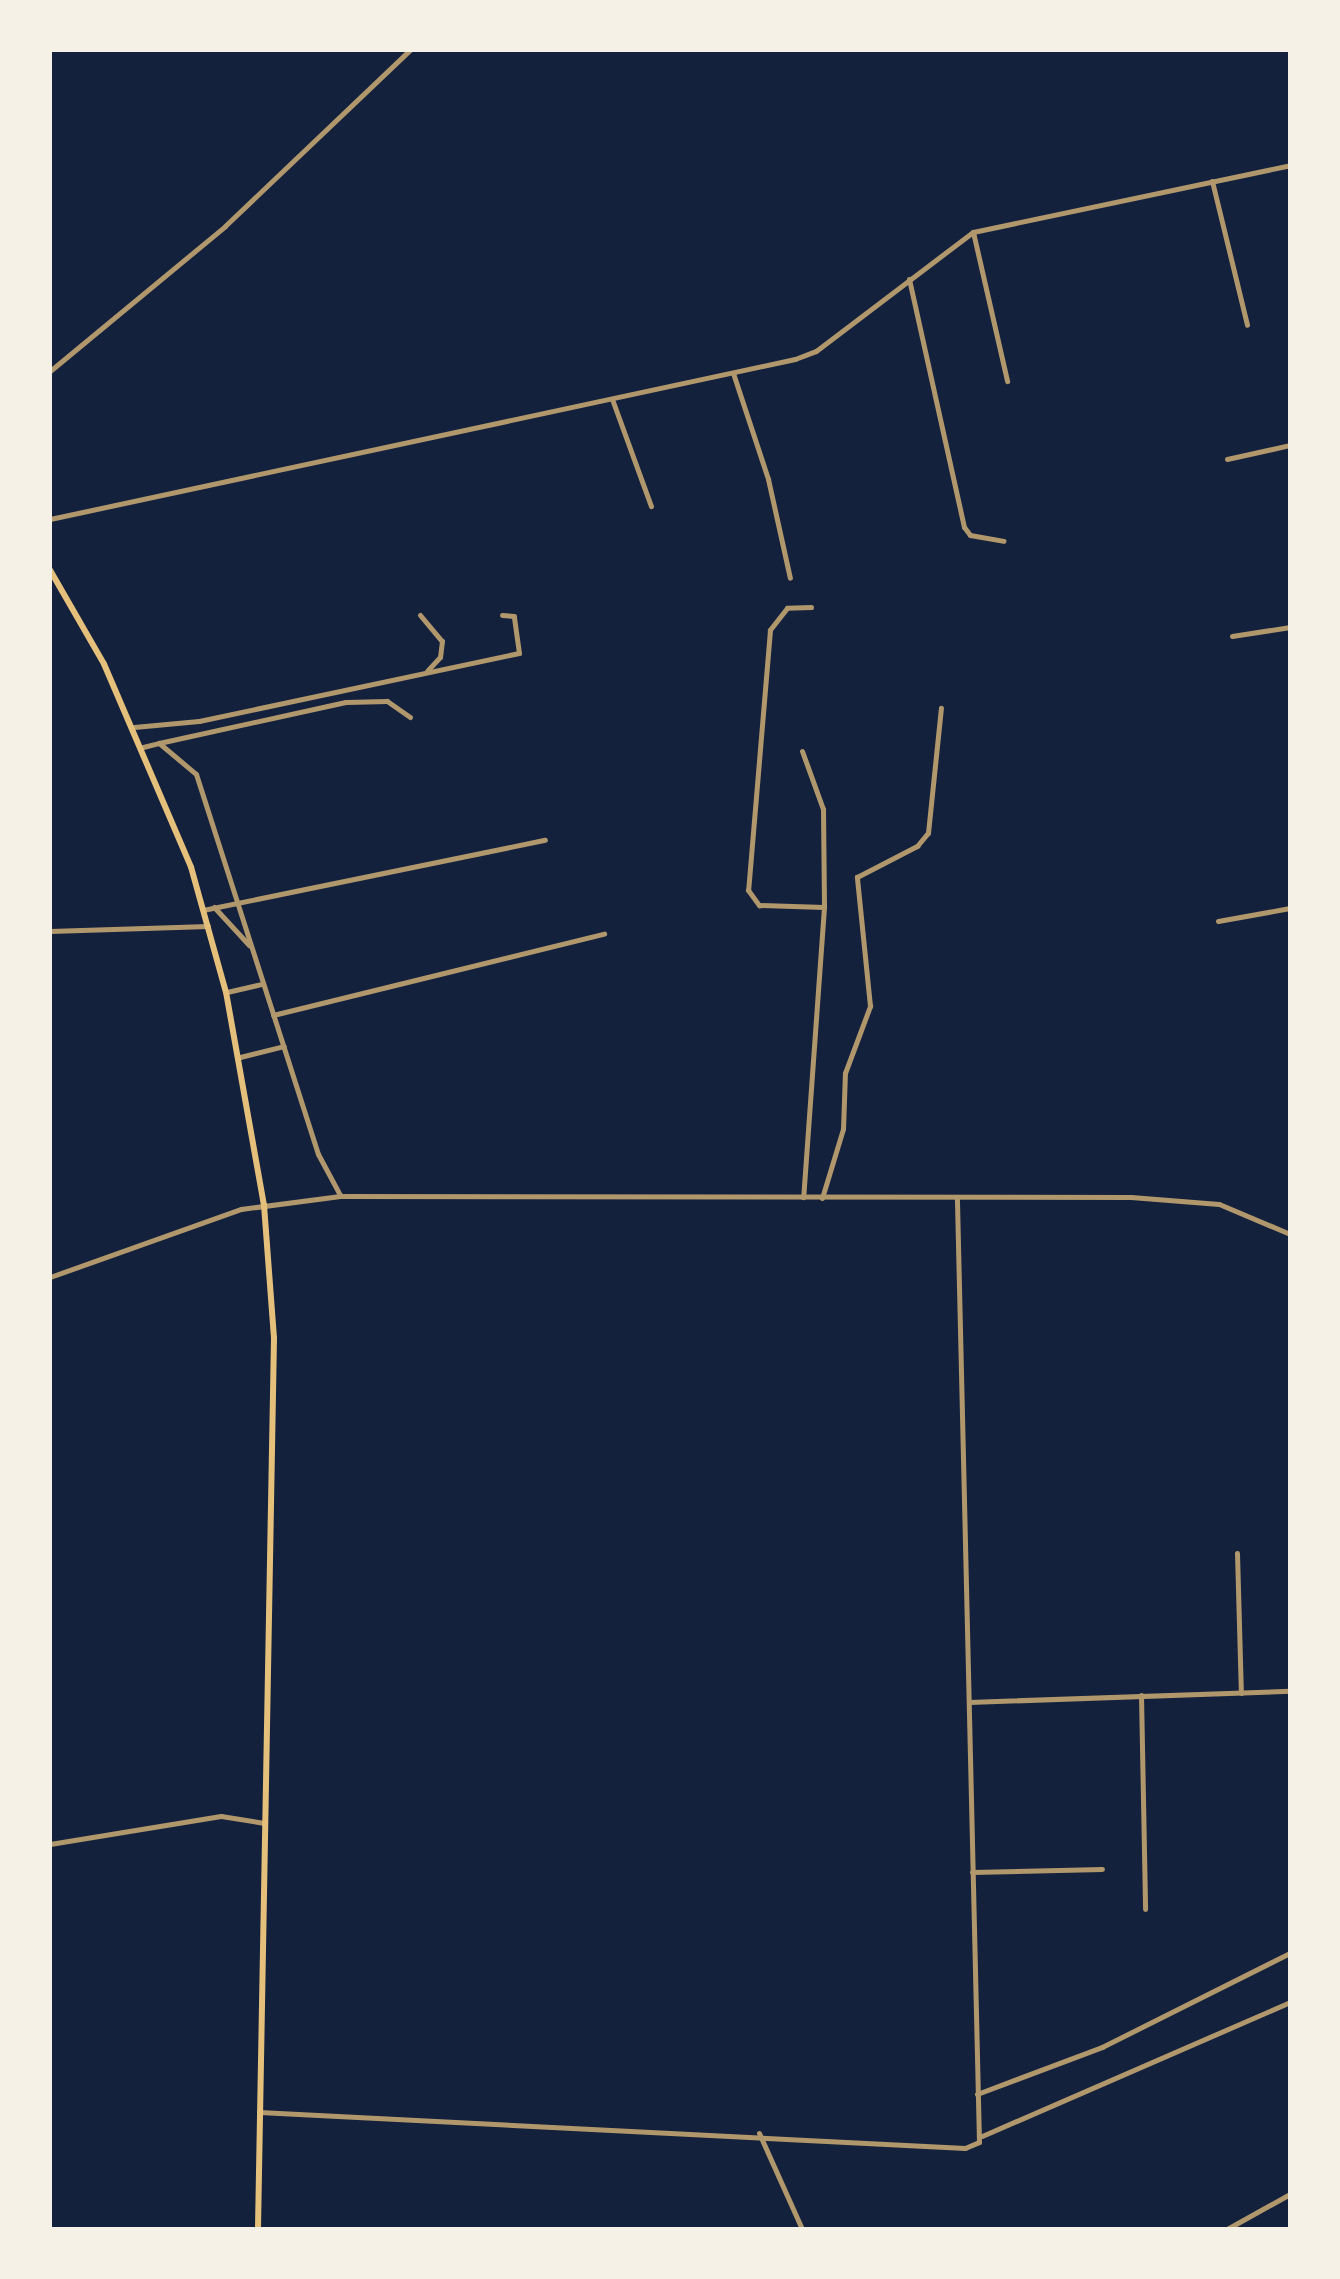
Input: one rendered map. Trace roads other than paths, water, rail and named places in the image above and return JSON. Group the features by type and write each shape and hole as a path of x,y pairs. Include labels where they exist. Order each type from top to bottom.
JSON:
{"main road":[{"path":"50,570 134,727 208,926 240,1058 264,1205 274,1338 258,2229"}],"street":[{"path":"50,371 226,226 410,50"},
{"path":"50,519 808,355 973,232 1290,165"},
{"path":"1212,181 1246,325"},
{"path":"973,232 1007,381"},
{"path":"909,278 964,527 970,535 1004,541"},
{"path":"733,373 768,479 790,578"},
{"path":"612,399 651,506"},
{"path":"1227,459 1290,445"},
{"path":"811,607 788,608 770,630 748,890 760,904 824,907"},
{"path":"134,727 199,722 519,653 514,616 502,615"},
{"path":"420,616 442,641 440,657 425,674"},
{"path":"1232,636 1290,627"},
{"path":"142,747 346,702 388,701 410,716"},
{"path":"822,1198 843,1129 845,1073 870,1006 857,878 917,846 928,833 942,708"},
{"path":"158,744 196,774 318,1154 340,1196"},
{"path":"802,751 823,809 824,907 803,1198"},
{"path":"202,910 545,840"},
{"path":"214,908 252,948"},
{"path":"1218,921 1290,908"},
{"path":"50,931 208,926"},
{"path":"273,1015 604,934"},
{"path":"226,992 263,984"},
{"path":"240,1058 284,1046"},
{"path":"50,1277 264,1205 340,1196 1202,1201 1290,1234"},
{"path":"957,1198 980,2136"},
{"path":"1237,1553 1241,1693"},
{"path":"969,1702 1290,1692"},
{"path":"1141,1695 1145,1909"},
{"path":"50,1844 221,1816 267,1824"},
{"path":"972,1872 1102,1869"},
{"path":"977,2094 1102,2047 1290,1953"},
{"path":"259,2112 759,2133 964,2148 980,2136 1290,2002"},
{"path":"759,2133 802,2229"},
{"path":"1227,2229 1290,2194"}]}
